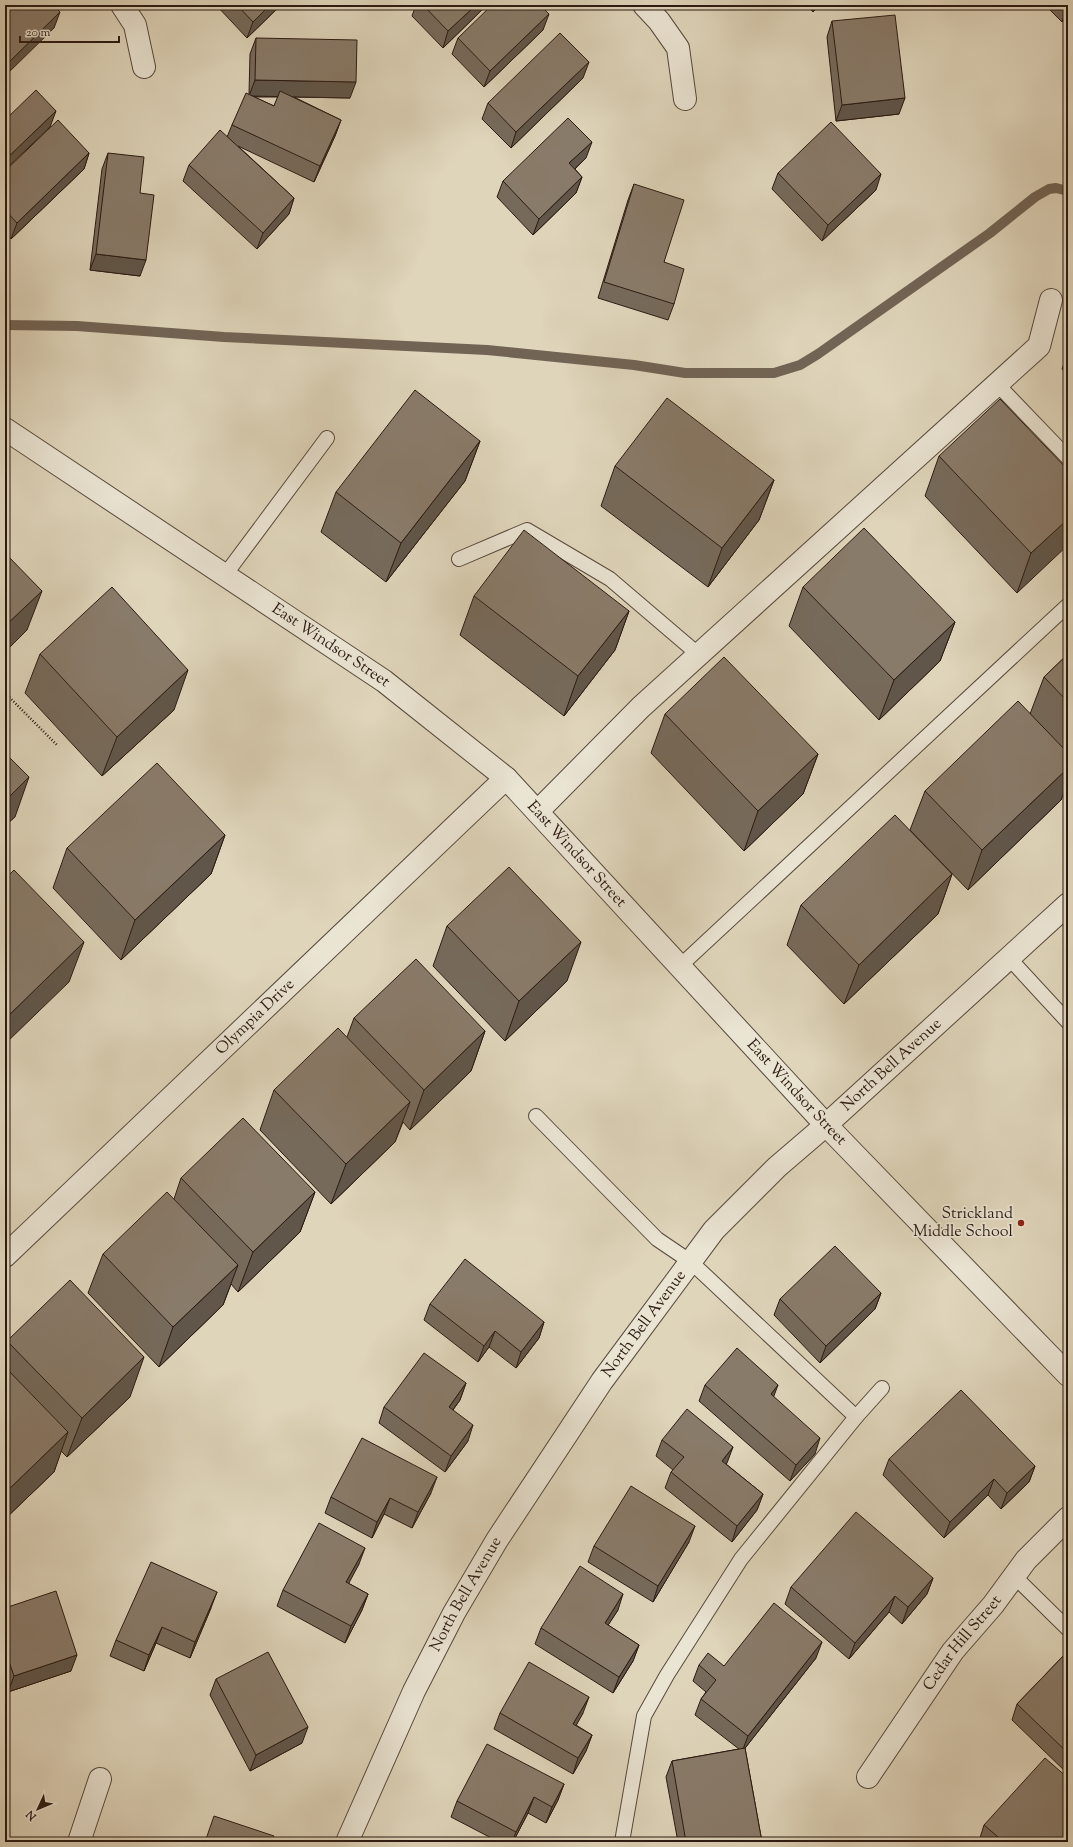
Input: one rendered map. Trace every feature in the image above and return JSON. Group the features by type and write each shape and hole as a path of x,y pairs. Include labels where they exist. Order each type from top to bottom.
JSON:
{"street":[{"path":"122,5 135,26 144,68"},
{"path":"644,5 659,21 678,48 685,99"},
{"path":"538,811 641,707 1039,346 1051,300"},
{"name":"East Windsor Street","path":"5,429 384,681 506,778 826,1125 1068,1375"},
{"name":"Olympia Drive","path":"5,1256 506,778"},
{"name":"North Bell Avenue","path":"347,1842 414,1692 454,1613 497,1540 602,1381 714,1230 777,1168 1068,904"},
{"name":"Cedar Hill Street","path":"868,1777 953,1651 993,1605 1026,1560 1068,1518"},
{"path":"79,1842 100,1779"}],"lane":[{"path":"997,384 1068,458"},
{"path":"224,575 327,438"},
{"path":"459,559 527,530 610,578 699,655"},
{"path":"679,967 1068,605"},
{"path":"1009,958 1068,1022"},
{"path":"536,1116 657,1239 691,1262 856,1417"},
{"path":"622,1842 644,1716 667,1675 741,1559 856,1417 882,1388"},
{"path":"1014,1576 1068,1629"}],"path":[{"path":"5,682 9,686 5,690"},
{"path":"5,693 58,746"}],"building":[{"path":"5,5 53,5 60,12 5,66"},
{"path":"237,5 270,5 253,22"},
{"path":"423,5 476,5 448,31"},
{"path":"492,5 540,5 549,14 490,71 458,38"},
{"path":"895,15 905,98 842,105 832,21"},
{"path":"560,33 589,62 516,132 488,103"},
{"path":"256,38 357,40 356,82 255,80"},
{"path":"36,90 56,111 5,160 5,120"},
{"path":"280,91 341,120 320,166 232,125 246,93 274,106"},
{"path":"568,118 592,142 569,163 582,177 539,219 503,181"},
{"path":"58,120 89,153 17,223 5,210 5,171"},
{"path":"831,122 881,174 828,225 778,173"},
{"path":"220,130 294,198 263,233 189,165"},
{"path":"108,153 144,157 140,193 154,195 146,260 96,254"},
{"path":"634,184 684,200 664,262 684,269 674,304 604,282"},
{"path":"415,390 480,441 401,543 336,492"},
{"path":"667,398 774,480 722,548 615,466"},
{"path":"1000,399 1068,470 1068,519 1031,553 939,456"},
{"path":"864,528 955,622 894,680 803,587"},
{"path":"524,530 629,611 578,676 474,596"},
{"path":"5,553 42,591 5,626"},
{"path":"112,587 188,670 117,737 40,654"},
{"path":"1068,654 1068,702 1044,677"},
{"path":"724,657 818,754 758,811 665,714"},
{"path":"1018,701 1068,753 1068,768 982,850 925,791"},
{"path":"5,753 29,777 5,801"},
{"path":"157,763 225,835 135,920 67,848"},
{"path":"895,815 952,874 859,965 801,905"},
{"path":"509,867 581,942 519,1001 447,926"},
{"path":"14,870 84,942 5,1019 5,879"},
{"path":"416,959 485,1031 424,1090 354,1018"},
{"path":"338,1028 410,1102 346,1164 274,1090"},
{"path":"243,1118 315,1192 253,1252 181,1178"},
{"path":"167,1192 238,1265 173,1327 103,1254"},
{"path":"835,1246 881,1293 826,1346 780,1299"},
{"path":"465,1259 544,1322 521,1352 495,1331 484,1346 430,1304"},
{"path":"70,1280 144,1357 82,1418 7,1341"},
{"path":"737,1348 778,1385 771,1394 820,1438 796,1465 705,1385"},
{"path":"424,1353 466,1383 449,1407 473,1425 451,1456 384,1407"},
{"path":"5,1367 68,1432 5,1493"},
{"path":"961,1390 1035,1466 1007,1493 994,1479 950,1522 889,1459"},
{"path":"687,1409 733,1447 722,1461 763,1494 737,1526 671,1472 684,1457 662,1440"},
{"path":"362,1438 437,1477 418,1512 390,1498 377,1522 331,1497"},
{"path":"631,1486 695,1526 658,1586 594,1546"},
{"path":"856,1512 933,1578 908,1607 895,1596 855,1643 791,1587"},
{"path":"319,1523 365,1548 346,1582 368,1594 351,1626 283,1590"},
{"path":"151,1562 217,1592 195,1642 162,1627 149,1655 116,1640"},
{"path":"580,1566 623,1594 605,1623 639,1645 619,1677 541,1628"},
{"path":"56,1591 77,1655 14,1676 5,1650 5,1608"},
{"path":"774,1603 822,1642 748,1736 701,1699 716,1680 699,1665 708,1653 724,1666"},
{"path":"1068,1651 1068,1753 1017,1704"},
{"path":"268,1652 308,1727 256,1755 216,1679"},
{"path":"529,1662 589,1697 573,1724 592,1735 578,1758 500,1713"},
{"path":"487,1744 564,1784 552,1807 534,1797 516,1832 457,1801"},
{"path":"745,1748 762,1842 686,1842 672,1761"},
{"path":"1045,1758 1068,1778 1068,1842 1004,1842 984,1825"},
{"path":"214,1816 274,1836 272,1842 205,1842"}],"waterway":[{"path":"5,325 77,326 224,337 487,350 634,365 685,373 774,373 800,365 818,354 990,233 1035,197 1049,189 1056,188 1068,191"}],"place":[{"name":"Strickland Middle School","path":"1021,1223"}]}
